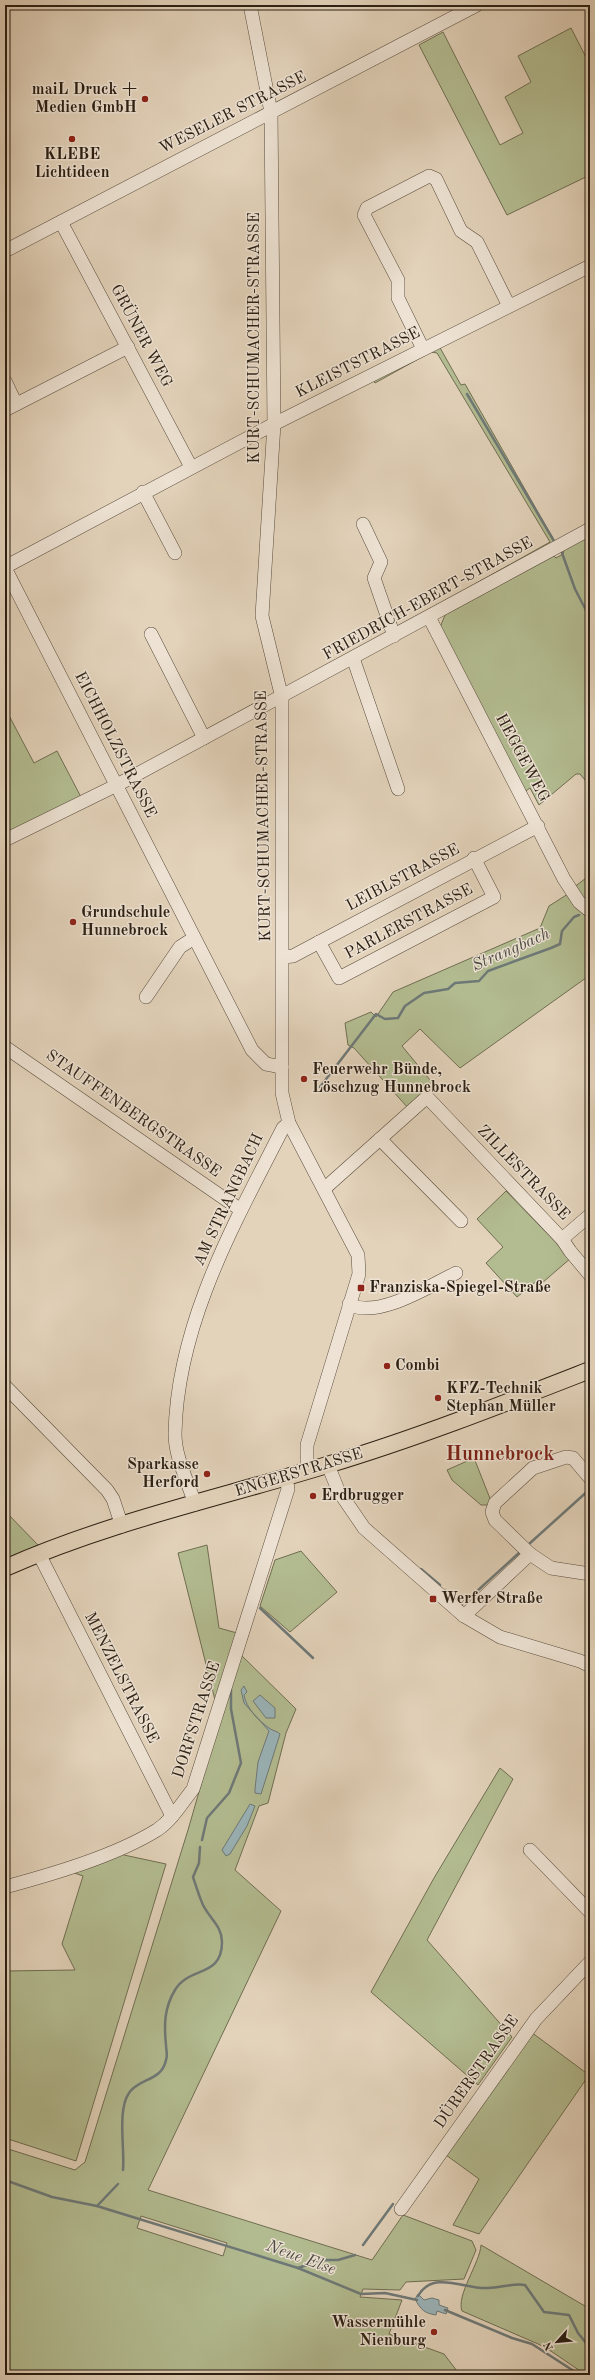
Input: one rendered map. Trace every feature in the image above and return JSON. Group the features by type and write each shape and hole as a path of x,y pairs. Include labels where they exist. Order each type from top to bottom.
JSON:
{"main road":[{"name":"ENGERSTRASSE","path":"5,1568 40,1554 122,1526 328,1465 457,1422 590,1370"}],"street":[{"name":"KURT-SCHUMACHER-STRASSE","path":"250,5 271,112 274,424 262,616 282,698 282,1066 284,1104 289,1123 358,1255 360,1263 359,1274 307,1445 307,1471"},
{"name":"WESELER STRASSE","path":"5,251 477,5"},
{"path":"424,349 398,298 398,280 364,215 367,208 429,176 436,179 461,231 476,242 509,306"},
{"name":"GRÜNER WEG","path":"61,222 191,467"},
{"name":"KLEISTSTRASSE","path":"5,567 143,492 274,424 590,266"},
{"path":"5,381 11,407 128,347"},
{"path":"143,492 175,553"},
{"path":"363,524 382,562 374,578 394,636"},
{"name":"FRIEDRICH-EBERT-STRASSE","path":"5,840 117,785 282,698 590,529"},
{"name":"EICHHOLZSTRASSE","path":"5,567 252,1050 266,1064 282,1066"},
{"name":"HEGGEWEG","path":"430,617 564,879 579,902 590,911"},
{"path":"151,634 204,738"},
{"path":"353,658 398,789"},
{"name":"LEIBLSTRASSE","path":"283,957 293,956 474,858 538,826"},
{"name":"PARLERSTRASSE","path":"319,942 340,978 494,897 474,858"},
{"path":"146,997 180,947 194,938"},
{"name":"STAUFFENBERGSTRASSE","path":"5,1047 242,1210"},
{"name":"ZILLESTRASSE","path":"380,1139 427,1097 562,1239 590,1275"},
{"name":"AM STRANGBACH","path":"195,1504 177,1451 175,1435 185,1351 221,1252 283,1128 289,1123"},
{"path":"324,1189 380,1139 460,1220"},
{"path":"562,1239 590,1215"},
{"path":"349,1304 355,1307 388,1306 456,1272"},
{"path":"5,1386 107,1490 113,1499 122,1526"},
{"path":"590,1478 573,1458 566,1457 533,1468 495,1503 492,1512 495,1520 530,1554 551,1568 590,1574"},
{"path":"328,1465 338,1490 364,1528 464,1616 500,1637 580,1661 590,1666"},
{"name":"DORFSTRASSE","path":"5,1888 46,1876 123,1847 157,1829 172,1816 193,1789 288,1489 286,1477"},
{"name":"MENZELSTRASSE","path":"40,1554 172,1816"},
{"path":"464,1616 530,1554"},
{"path":"530,1850 590,1912"},
{"name":"DÜRERSTRASSE","path":"401,2209 536,2019 590,1962"}],"green space":[{"path":"571,28 590,65 590,175 507,215 419,45 443,32 500,145 523,133 505,97 531,82 518,56"},
{"path":"439,346 461,385 465,384 555,542 475,584 550,542 437,353 431,352 375,383 373,380"},
{"path":"590,536 590,786 580,774 576,774 539,805 530,788 523,793 439,630 445,615 554,556 556,558 563,554 564,550"},
{"path":"5,708 34,763 57,751 82,799 5,833"},
{"path":"590,875 590,910 573,888"},
{"path":"568,894 590,915 590,975 460,1068 420,1029 402,1046 435,1086 409,1109 354,1048 348,1045 345,1023 371,1012 376,1017 393,992 540,928 549,906"},
{"path":"506,1191 571,1258 542,1283 538,1280 517,1297 486,1263 503,1247 477,1219"},
{"path":"474,1458 491,1501 487,1505 481,1505 452,1480 447,1470"},
{"path":"5,1511 38,1545 5,1561"},
{"path":"207,1545 219,1628 237,1633 215,1700 178,1553"},
{"path":"301,1551 337,1592 290,1632 260,1606 275,1560"},
{"path":"239,1653 296,1709 286,1733 268,1803 259,1806 235,1870 281,1911 148,2190 372,2260 403,2215 472,2241 476,2250 464,2279 406,2282 400,2290 363,2289 360,2297 402,2300 389,2334 444,2354 460,2375 5,2375 5,2148 75,2170 85,2162 188,1830","holes":["141,2216 227,2243 223,2256 137,2228"]},
{"path":"500,1768 513,1779 427,1940 512,2037 478,2085 371,1992 434,1878"},
{"path":"111,1847 124,1855 166,1864 76,2161 5,2138 5,1971 75,1970 62,1944 83,1876 57,1867"},
{"path":"531,2032 589,2075 479,2234 453,2225 479,2179 446,2155"},
{"path":"481,2245 590,2309 590,2375 586,2375 545,2347 462,2311 462,2296 477,2261"}],"water":[{"path":"244,1686 247,1692 244,1695 245,1700 253,1713 244,1703 241,1690"},
{"path":"260,1695 275,1708 275,1718 266,1718 253,1701"},
{"path":"258,1719 269,1728 280,1734 261,1794 255,1793 258,1762 269,1731"},
{"path":"250,1804 255,1806 247,1826 230,1854 226,1856 222,1850"},
{"path":"418,2294 424,2300 432,2298 439,2300 439,2305 448,2308 446,2314 437,2311 436,2315 423,2310 415,2299"}],"waterway":[{"path":"467,394 554,541"},
{"path":"562,553 575,589 590,618"},
{"name":"Strangbach","path":"320,1087 376,1014 385,1019 398,1018 405,1006 424,993 448,989 455,983 479,981 488,971 560,944 562,931 574,917 579,915"},
{"path":"529,1544 590,1489"},
{"path":"465,1602 520,1552"},
{"path":"421,1569 440,1585"},
{"path":"445,1590 462,1605"},
{"path":"260,1608 313,1658"},
{"name":"Strangbach","path":"202,1840 207,1818 229,1793 241,1763 231,1709 231,1689"},
{"path":"123,2170 122,2119 125,2100 133,2088 155,2076 164,2067 167,2056 165,2030 166,2017 171,1997 181,1983 188,1977 211,1967 217,1961 221,1953 222,1942 220,1931 203,1905 193,1877 199,1863 200,1847"},
{"name":"Neue Else","path":"5,2180 52,2197 97,2206 298,2268 361,2294 385,2293 417,2300"},
{"path":"97,2206 118,2184"},
{"path":"363,2245 393,2204"},
{"path":"298,2268 321,2260 338,2260 355,2255"},
{"path":"418,2296 424,2288 441,2282 479,2288 525,2285 544,2312 569,2315 578,2333 590,2348"},
{"name":"Neue Else","path":"445,2310 512,2338 532,2344 580,2375"}],"place":[{"name":"maiL Druck + Medien GmbH","path":"145,99"},
{"name":"KLEBE Lichtideen","path":"72,139"},
{"name":"Grundschule Hunnebrock","path":"73,922"},
{"name":"Feuerwehr Bünde, Löschzug Hunnebrock","path":"304,1079"},
{"name":"Franziska-Spiegel-Straße","path":"361,1288"},
{"name":"Combi","path":"387,1366"},
{"name":"KFZ-Technik Stephan Müller","path":"438,1398"},
{"name":"Sparkasse Herford","path":"207,1474"},
{"name":"Erdbrugger","path":"313,1496"},
{"name":"Werfer Straße","path":"433,1599"},
{"name":"Wassermühle Nienburg","path":"434,2332"}],"district":[{"name":"Hunnebrock","path":"500,1455"}]}
